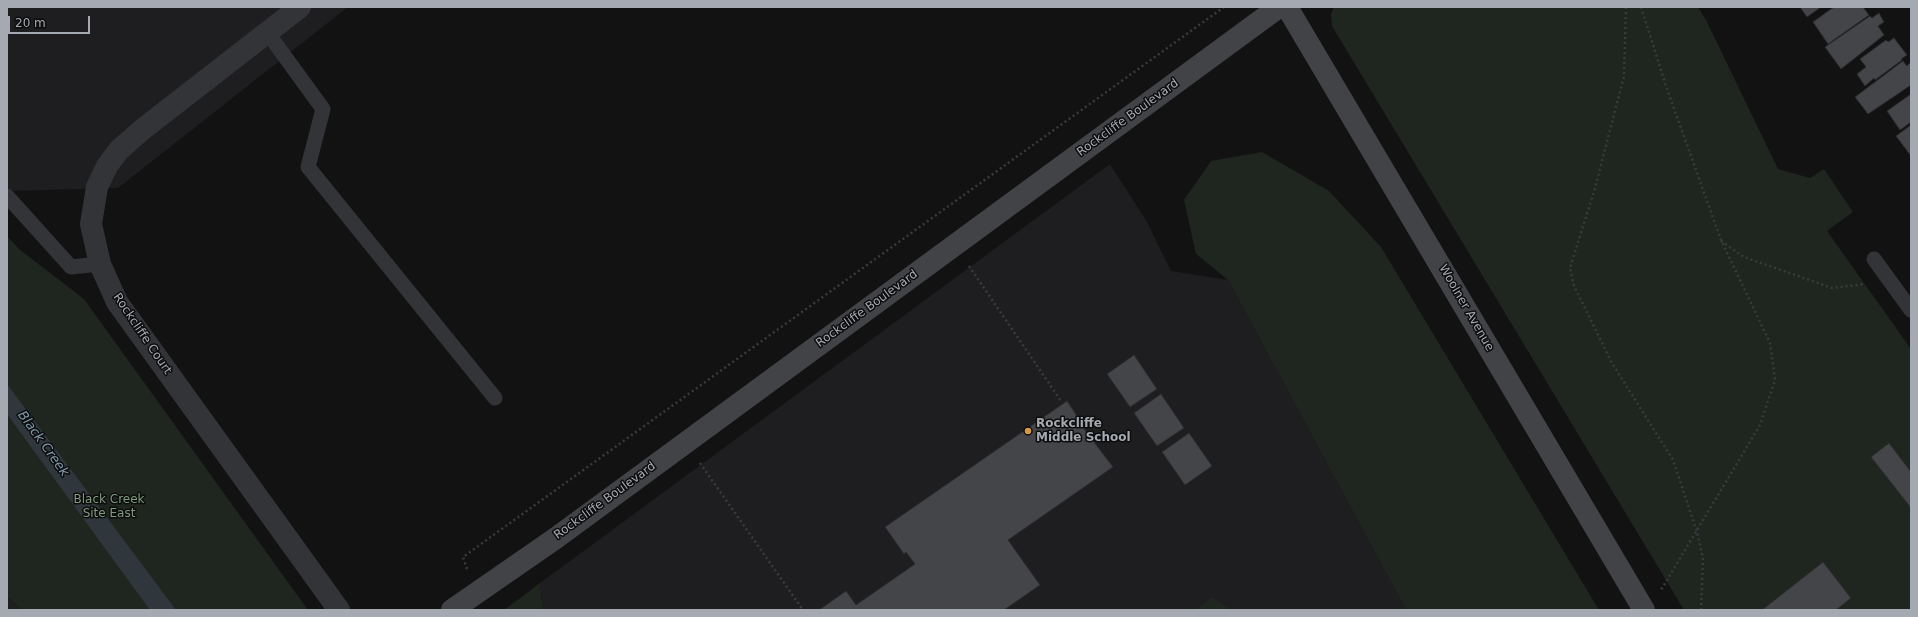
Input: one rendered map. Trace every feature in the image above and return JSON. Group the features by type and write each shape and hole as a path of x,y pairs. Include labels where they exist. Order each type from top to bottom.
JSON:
{"street":[{"name":"Rockcliffe Court","path":"300,7 143,129 119,150 111,161 97,187 91,224 100,264 117,302 338,610"},
{"name":"Rockcliffe Boulevard","path":"452,610 480,589 556,538 1279,7"},
{"name":"Woolner Avenue","path":"1287,7 1644,610"}],"lane":[{"path":"268,32 323,109 308,167 495,398"},
{"path":"7,196 71,267 100,264"},
{"path":"1874,259 1911,310"}],"path":[{"path":"480,589 468,570 463,557 1224,7"},
{"path":"1626,7 1624,76 1595,188 1570,268 1574,286 1612,363 1672,460 1697,532 1703,558 1701,610"},
{"path":"1641,7 1667,88 1721,240 1770,343 1775,380 1760,425 1665,586"},
{"path":"1721,240 1744,257 1832,288 1890,281"},
{"path":"968,264 1061,401"},
{"path":"698,461 803,610"}],"shaded area":[{"path":"7,7 348,7 118,188 7,191"},
{"name":"Rockcliffe Middle School","path":"1110,164 1147,222 1171,271 1228,280 1406,610 543,610 540,583"},
{"path":"7,596 22,610 7,610"}],"green space":[{"path":"1334,7 1698,7 1706,20 1778,169 1810,178 1824,169 1853,212 1827,231 1911,349 1911,610 1684,610 1332,26 1331,14"},
{"path":"1262,152 1329,191 1381,247 1599,610 1406,610 1228,280 1196,254 1184,200 1211,161"},
{"name":"Black Creek Site East","path":"7,236 19,249 84,299 308,610 22,610 7,596"},
{"path":"540,583 543,610 504,610"},
{"path":"1212,597 1231,610 1195,610"}],"water":[{"name":"Black Creek","path":"7,384 176,610 150,610 7,414"}],"building":[{"path":"1800,7 1821,7 1807,17"},
{"path":"1834,7 1863,7 1869,15 1828,44 1813,22"},
{"path":"1879,13 1884,22 1878,26 1884,35 1841,69 1825,47 1870,16 1872,18"},
{"path":"1894,38 1907,55 1865,86 1857,74 1866,67 1860,59 1886,40 1888,42"},
{"path":"1903,61 1907,66 1911,62 1911,85 1868,114 1855,97"},
{"path":"1911,94 1911,122 1900,130 1887,111"},
{"path":"1911,125 1911,156 1896,136"},
{"path":"1134,355 1157,389 1130,407 1107,374"},
{"path":"1161,394 1184,428 1157,446 1134,413"},
{"path":"1067,401 1085,428 1084,429 1113,467 1008,540 1040,585 1004,610 819,610 846,591 856,605 915,564 906,552 904,554 885,527"},
{"path":"1189,433 1212,466 1185,485 1162,452"},
{"path":"1889,443 1911,472 1911,508 1871,457"},
{"path":"1823,562 1851,598 1836,610 1762,610"}],"place":[{"name":"Rockcliffe Middle School","path":"1028,431"}]}
